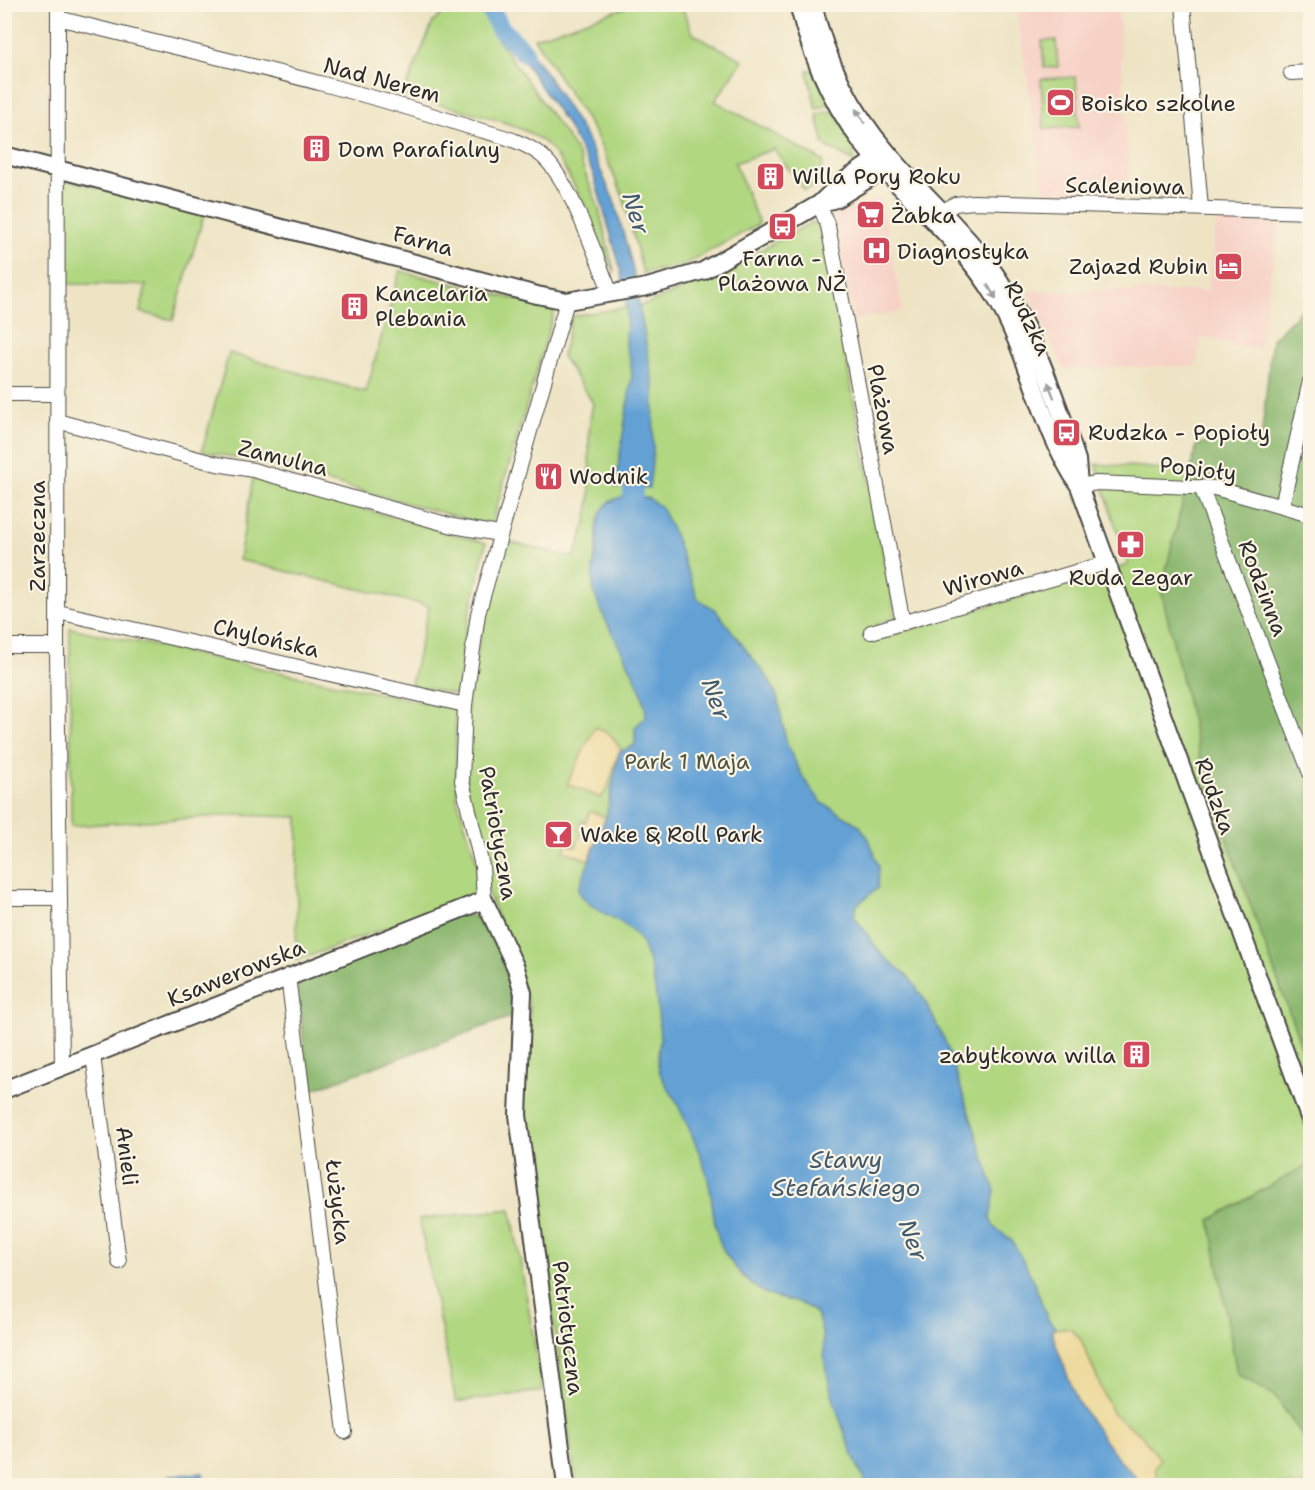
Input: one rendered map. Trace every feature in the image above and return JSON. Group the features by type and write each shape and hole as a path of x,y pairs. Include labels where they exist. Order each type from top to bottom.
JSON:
{"street":[{"name":"Rudzka","path":"798,4 813,56 833,99 854,133 942,212 992,270 1017,309 1075,454 1079,486 1106,563 1311,1120"},
{"name":"Rudzka","path":"813,4 836,73 885,161 955,244 994,295 1024,358 1064,464 1079,486"},
{"path":"1183,4 1201,208"},
{"name":"Zarzeczna","path":"58,11 57,646 62,1067"},
{"name":"Nad Nerem","path":"58,11 393,104 528,147 548,162 564,188 615,293"},
{"path":"1291,73 1311,72"},
{"name":"Farna","path":"4,155 567,301 680,279 715,265 819,204 836,200 885,161"},
{"name":"Scaleniowa","path":"942,212 955,204 968,202 1311,212"},
{"name":"Plażowa","path":"819,204 828,226 903,623"},
{"name":"Patriotyczna","path":"566,1485 518,1114 523,993 516,968 484,900 482,866 462,781 465,705 478,614 567,301"},
{"path":"1282,506 1311,381"},
{"path":"4,394 57,394"},
{"name":"Zamulna","path":"57,422 217,464 253,470 453,526 499,534"},
{"name":"Popioły","path":"1079,486 1096,483 1201,487 1311,515"},
{"name":"Rodzinna","path":"1201,487 1311,773"},
{"name":"Wirowa","path":"871,632 1106,563"},
{"name":"Chylońska","path":"58,612 465,705"},
{"path":"4,646 57,646"},
{"path":"4,898 60,898"},
{"name":"Ksawerowska","path":"4,1090 484,900"},
{"name":"Łużycka","path":"288,976 345,1432"},
{"name":"Anieli","path":"93,1055 119,1262"}],"shaded area":[{"path":"1016,5 1118,5 1130,196 1044,193"},
{"path":"881,198 903,311 854,320 835,217 838,210"},
{"path":"1217,219 1279,222 1259,350 1201,337 1196,366 1063,368 1028,291 1207,291"}],"green space":[{"path":"636,4 681,5 693,34 743,60 715,101 823,161 821,180 805,191 774,149 735,163 759,224 684,265 643,273 623,196 595,133 534,38"},
{"path":"453,5 479,5 494,34 576,150 598,206 615,274 573,184 553,151 542,141 495,119 403,95 433,22"},
{"name":"Boisko szkolne","path":"1056,40 1058,67 1044,68 1042,41"},
{"path":"807,70 813,70 829,103 827,105 816,109"},
{"name":"Boisko szkolne","path":"1076,77 1079,127 1044,129 1041,79"},
{"path":"834,112 853,142 854,162 824,145 817,115"},
{"path":"67,180 204,215 173,320 140,312 146,285 68,284 63,183"},
{"name":"Park 1 Maja","path":"812,222 818,224 821,230 896,619 877,623 881,638 1128,565 1096,464 1216,476 1310,422 1310,1485 576,1485 523,1097 530,1007 488,892 466,788 468,694 502,540 574,558 586,523 590,496 589,435 593,403 562,356 572,316 647,304 710,278"},
{"path":"400,271 555,309 491,526 253,461 202,451 229,353 366,392"},
{"path":"1310,301 1310,1070 1205,779 1161,590 1197,444 1261,441 1272,339"},
{"path":"253,478 486,543 466,629 458,695 411,685 429,606 239,560"},
{"path":"70,628 455,709 457,799 478,866 475,895 296,961 298,817 238,815 71,826"},
{"path":"460,914 480,919 495,940 507,980 513,1016 309,1091 297,983"},
{"path":"1310,1163 1310,1447 1275,1396 1237,1374 1210,1220"},
{"path":"511,1209 543,1391 456,1402 419,1219"}],"sand":[{"path":"595,727 611,735 621,750 608,786 601,798 567,784"},
{"path":"590,811 606,817 589,860 564,851 566,844 576,847 582,833 578,831 582,820 586,822"},
{"path":"1070,1328 1081,1340 1112,1413 1141,1435 1160,1459 1155,1468 1159,1485 1143,1485 1107,1445 1077,1401 1062,1366 1051,1330"}],"water":[{"path":"513,32 542,67 586,137 615,203 632,265 654,387 653,454 649,488 615,487 632,375 626,347 627,309 620,267 593,173 567,125 506,35"},
{"name":"Stawy Stefańskiego","path":"623,497 648,498 661,507 674,534 698,599 716,610 769,680 777,696 787,745 804,779 822,803 859,825 869,839 879,867 878,888 857,905 854,916 882,955 909,977 924,999 946,1043 995,1191 990,1218 994,1227 1012,1241 1032,1277 1048,1320 1055,1327 1051,1331 1077,1401 1112,1451 1143,1485 866,1485 835,1403 826,1367 821,1326 815,1313 806,1306 762,1292 735,1268 725,1253 718,1238 709,1181 703,1163 659,1068 660,1037 655,990 642,944 628,927 600,911 584,899 578,890 606,817 619,752 635,745 635,727 646,717 639,687 606,622 593,583 597,531 601,512 610,502"},
{"path":"203,1473 205,1485 170,1485 170,1475"}],"waterway":[{"name":"Ner","path":"488,4 500,28 524,52"},
{"name":"Ner","path":"631,524 635,460"}],"place":[{"name":"Boisko szkolne","path":"1060,103"},
{"name":"Dom Parafialny","path":"317,149"},
{"name":"Willa Pory Roku","path":"771,176"},
{"name":"Żabka","path":"870,215"},
{"name":"Farna - Plażowa NŻ","path":"782,226"},
{"name":"Diagnostyka","path":"876,251"},
{"name":"Zajazd Rubin","path":"1229,266"},
{"name":"Kancelaria Plebania","path":"354,306"},
{"name":"Rudzka - Popioły","path":"1067,432"},
{"name":"Wodnik","path":"548,476"},
{"name":"Ruda Zegar","path":"1131,545"},
{"name":"Wake & Roll Park","path":"559,834"},
{"name":"zabytkowa willa","path":"1137,1055"}]}
